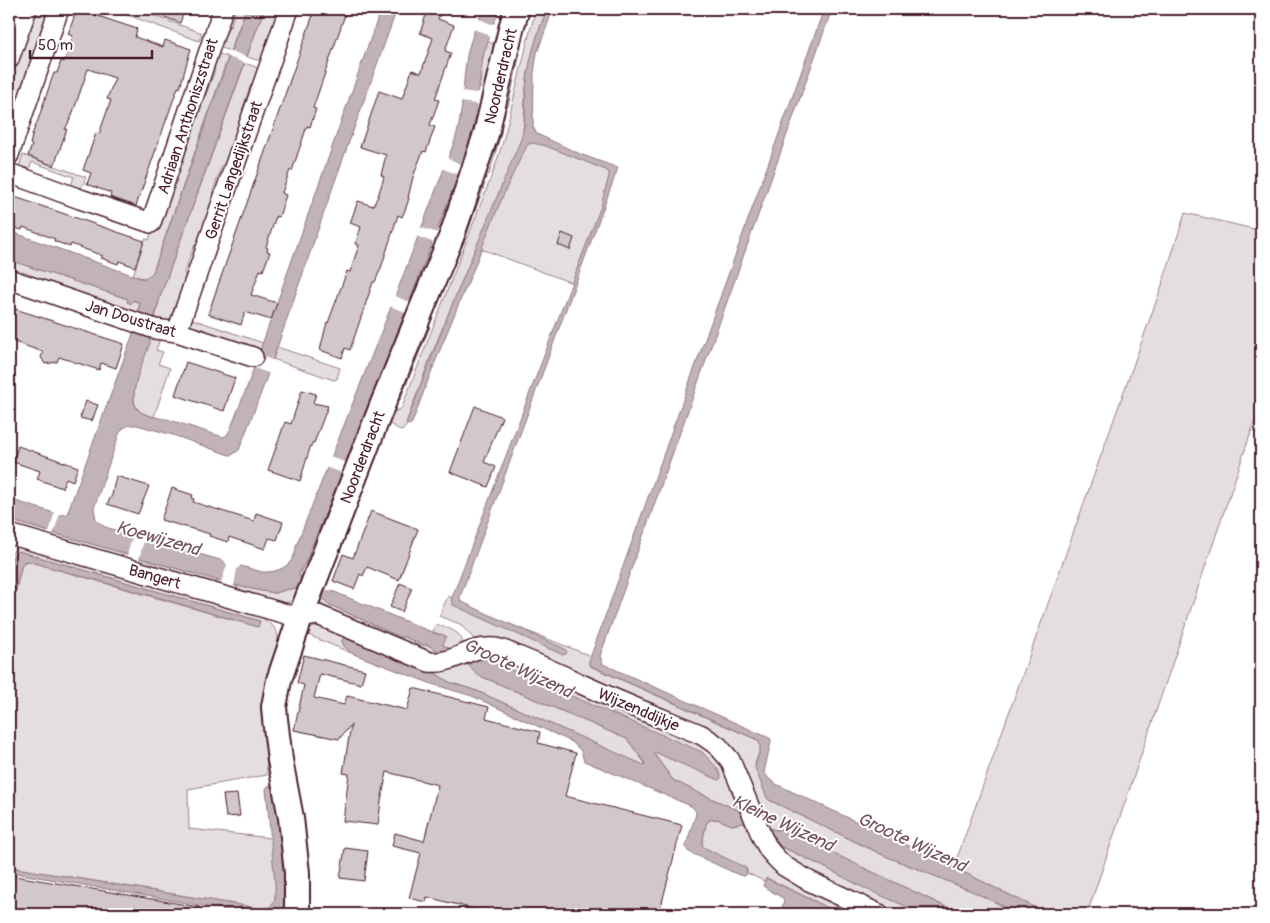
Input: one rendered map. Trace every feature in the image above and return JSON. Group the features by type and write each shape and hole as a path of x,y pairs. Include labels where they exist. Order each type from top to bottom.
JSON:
{"street":[{"path":"9,59 26,9"},
{"path":"9,155 59,9"},
{"name":"Adriaan Anthoniszstraat","path":"9,173 151,223 223,9"},
{"name":"Gerrit Langedijkstraat","path":"177,332 289,9"},
{"name":"Noorderdracht","path":"297,914 297,873 291,818 280,760 274,707 279,680 379,404 452,235 486,134 517,9"},
{"name":"Jan Doustraat","path":"9,280 155,329 177,332 253,357"},
{"name":"Bangert","path":"9,534 300,618"},
{"name":"Wijzenddijkje","path":"300,618 318,616 426,661 436,663 446,662 483,648 500,649 710,740 730,760 762,837 776,858 796,874 879,914"}],"shaded area":[{"path":"37,9 50,9 9,139 9,74 24,31 30,28"},
{"path":"111,9 148,9 147,13 202,33 199,41"},
{"path":"236,9 246,9 230,51 216,46 222,29 230,27"},
{"path":"246,9 264,9 160,297 149,336 150,343 137,378 134,397 138,410 144,414 167,419 223,437 230,430 247,387 381,9 397,9 264,385 239,450 229,455 173,435 137,425 130,425 123,428 119,434 94,508 96,520 105,527 262,572 268,572 280,569 293,558 296,546 455,140 460,119 465,67 474,32 483,9 499,9 483,56 475,121 469,146 457,179 341,475 299,574 302,582 300,588 275,593 233,585 9,520 9,499 61,515 67,514 134,331 140,303 133,300 131,304 127,302 128,299 9,260 9,231 143,279 148,277 153,272"},
{"path":"264,9 282,9 264,62 247,57"},
{"path":"536,9 547,9 530,62 525,94 523,132 615,171 572,283 476,247 431,356 406,423 407,425 402,431 388,423 390,410 397,411 402,407 492,175 503,142"},
{"path":"547,9 553,9 537,53 534,73 533,127 537,134 580,154 618,168 460,600 565,649 567,653 563,655 453,605 451,600 601,206 609,176 606,170 546,146 533,143 527,146 499,206 412,423 406,424 449,312 521,139 530,62"},
{"path":"824,9 832,9 600,656 603,664 771,739 764,772 769,779 778,785 1052,914 1019,914 974,892 883,855 769,800 755,768 760,751 758,740 589,665"},
{"path":"487,41 498,46 488,88 479,88 483,56"},
{"path":"214,52 228,57 153,272 146,277 133,275 145,239 149,240 152,231 162,219 172,193 170,192 186,152 184,151 200,111 197,100 205,97 215,70 210,63"},
{"path":"518,52 520,53 508,107 501,106 512,56"},
{"path":"245,63 261,69 257,81 251,84 242,110 245,116 229,162 222,165 213,191 216,197 200,243 194,246 184,273 187,279 174,317 160,321 155,319 160,297"},
{"path":"502,129 501,134 489,175 482,173 494,133"},
{"path":"23,155 86,177 81,189 70,187 74,177 32,162 28,172 18,169"},
{"path":"457,180 462,182 444,231 437,228"},
{"path":"479,182 485,184 464,242 457,239"},
{"path":"1185,213 1261,232 1261,403 1087,914 1052,914 949,865 953,864 957,858 1162,285"},
{"path":"430,248 436,250 416,299 411,297"},
{"path":"9,260 128,299 127,302 132,300 140,303 137,313 9,272"},
{"path":"403,317 408,319 376,394 374,392"},
{"path":"192,319 263,343 259,355 189,327"},
{"path":"430,327 400,400 394,402 421,329"},
{"path":"149,336 160,339 156,350 163,352 158,364 170,368 154,417 140,412 134,402 135,384"},
{"path":"277,347 340,368 337,379 334,380 273,359"},
{"path":"368,407 372,410 353,459 347,461 353,441"},
{"path":"341,475 345,480 302,582 299,574"},
{"path":"9,520 47,531 44,535 9,527"},
{"path":"54,533 128,554 122,554 121,559 53,537"},
{"path":"16,547 261,617 273,626 277,632 278,644 270,671 265,732 267,775 188,789 189,829 271,838 276,889 274,902 269,908 264,909 9,867 9,620 22,564 27,561 31,562 258,627 260,621 18,551 12,558 9,558"},
{"path":"18,551 260,621 258,627 27,561 21,567 9,620 9,573 11,563"},
{"path":"139,558 221,582 216,581 215,586 137,564"},
{"path":"233,585 275,593 300,588 299,593 292,601 277,603 260,600 237,592 238,587"},
{"path":"325,591 332,591 439,635 446,636 443,645 472,660 482,658 495,663 702,752 719,771 721,778 719,780 655,752 654,754 673,780 738,810 744,818 775,830 782,829 961,914 928,914 910,908 866,889 780,846 773,835 742,823 732,825 717,819 709,820 706,824 702,845 746,868 747,873 745,876 689,852 685,848 696,814 691,806 584,761 581,751 572,742 472,696 432,684 351,653 342,641 345,638 424,671 432,671 449,682 477,691 644,765 645,763 627,739 478,675 469,665 428,645 422,645 405,637 400,637 328,604 323,598"},
{"path":"317,596 323,598 328,604 400,637 405,637 422,645 428,645 439,652 447,654 435,656 324,607 317,599"},
{"path":"448,596 494,618 591,656 590,666 755,739 760,743 761,747 755,764 769,800 883,855 974,892 1019,914 961,914 782,829 775,830 763,826 734,756 473,638 460,624 439,616"},
{"path":"436,624 458,634 461,637 463,647 454,651 443,645 446,636 433,632"},
{"path":"321,625 460,661 470,666 478,675 627,739 645,763 644,766 477,691 449,682 432,671 424,671 396,658 343,639 344,646 351,653 306,634 309,629"},
{"path":"489,653 644,716 718,753 744,818 738,810 673,780 654,754 655,751 670,759 537,681 482,658 472,660"},
{"path":"270,785 277,805 282,837 285,914 257,914 221,909 9,872 9,867 264,909 269,908 275,899 266,789"},
{"path":"717,819 732,825 742,823 752,827 845,905 844,909 848,910 848,914 841,914 767,878 764,881 705,848 702,845 706,824 709,820"},
{"path":"766,832 773,835 780,846 910,908 928,914 890,914 803,873 794,868"},
{"path":"766,878 841,914 818,914 801,908 798,909 796,914 781,914 784,899 763,886"}],"pier":[{"path":"477,18 491,24 497,23 491,39 487,34 473,29"},
{"path":"228,50 249,58 247,64 226,56"},
{"path":"461,91 476,93 481,91 479,107 475,104 460,103"},
{"path":"446,157 460,164 465,163 460,179 457,174 441,169"},
{"path":"419,227 439,232 434,245 432,242 416,236"},
{"path":"393,295 407,301 413,300 407,316 403,311 389,306"},
{"path":"256,354 275,361 271,374 252,367"},
{"path":"330,456 344,462 350,461 343,477 340,472 325,467"},
{"path":"55,511 60,513 53,535 49,533"},
{"path":"133,533 145,536 139,560 127,556"},
{"path":"223,559 242,564 237,569 234,587 220,583 227,565"}],"building":[{"path":"77,9 137,29 135,37 163,47 165,40 191,49 180,88 178,87 136,206 110,197 111,193 87,184 91,173 83,170 96,133 99,134 111,100 107,99 115,78 88,69 71,118 65,129 67,129 54,166 28,156 32,145 30,144 33,132 54,73 57,73 61,61 64,62 73,36 68,34"},
{"path":"146,9 185,9 180,23"},
{"path":"315,9 347,9 313,108 316,109 310,127 307,126 292,171 290,170 282,193 286,195 279,217 276,216 266,247 268,248 267,251 270,252 263,271 260,270 251,295 277,303 271,320 245,312 241,325 208,314"},
{"path":"428,9 441,12 438,19 454,25 445,51 451,53 435,99 439,100 430,125 435,127 426,152 423,151 413,177 409,198 402,217 398,215 381,268 375,282 373,282 350,350 345,348 342,358 320,350 327,322 347,271 350,272 359,245 355,244 361,227 350,223 358,201 373,206 384,177 381,175 386,155 360,147 379,91 402,99 412,70 421,73 433,38 420,33"},
{"path":"9,195 144,241 135,267 119,261 118,264 101,258 103,256 71,244 70,247 23,227 22,230 9,226"},
{"path":"562,233 574,238 570,250 558,245"},
{"path":"9,307 124,344 116,368 101,363 99,370 59,357 57,362 45,364 41,357 43,352 9,340"},
{"path":"186,362 235,378 224,411 175,395"},
{"path":"302,390 316,394 313,403 328,406 314,443 310,448 300,481 268,470 285,422 291,424"},
{"path":"86,401 98,405 92,421 80,418"},
{"path":"475,406 502,417 484,462 496,467 488,487 450,472"},
{"path":"18,446 78,467 73,481 66,478 62,488 37,479 40,471 13,462"},
{"path":"116,476 149,486 138,514 107,504 112,495"},
{"path":"172,488 193,495 193,502 254,521 256,513 283,522 277,540 269,538 265,549 229,537 228,542 209,536 210,534 161,520"},
{"path":"371,511 418,529 399,580 367,567 363,576 360,574 354,589 333,581 343,554 353,558"},
{"path":"400,583 412,588 402,612 390,607"},
{"path":"304,655 365,670 361,684 320,674 314,698 344,705 347,696 407,710 413,688 489,707 486,718 540,732 538,743 576,753 565,796 682,825 659,914 493,914 427,897 426,902 409,898 421,853 392,846 395,833 424,841 438,785 387,772 378,825 343,821 349,774 343,773 351,725 339,739 294,730 304,685 297,683"},
{"path":"237,794 240,816 226,817 223,795"},
{"path":"345,848 368,851 364,881 340,878"},
{"path":"9,875 199,907 198,914 9,914"}],"water label":[{"name":"Koewijzend","path":"158,538"},
{"name":"Groote Wijzend","path":"518,668"},
{"name":"Kleine Wijzend","path":"783,823"},
{"name":"Groote Wijzend","path":"912,842"}]}
